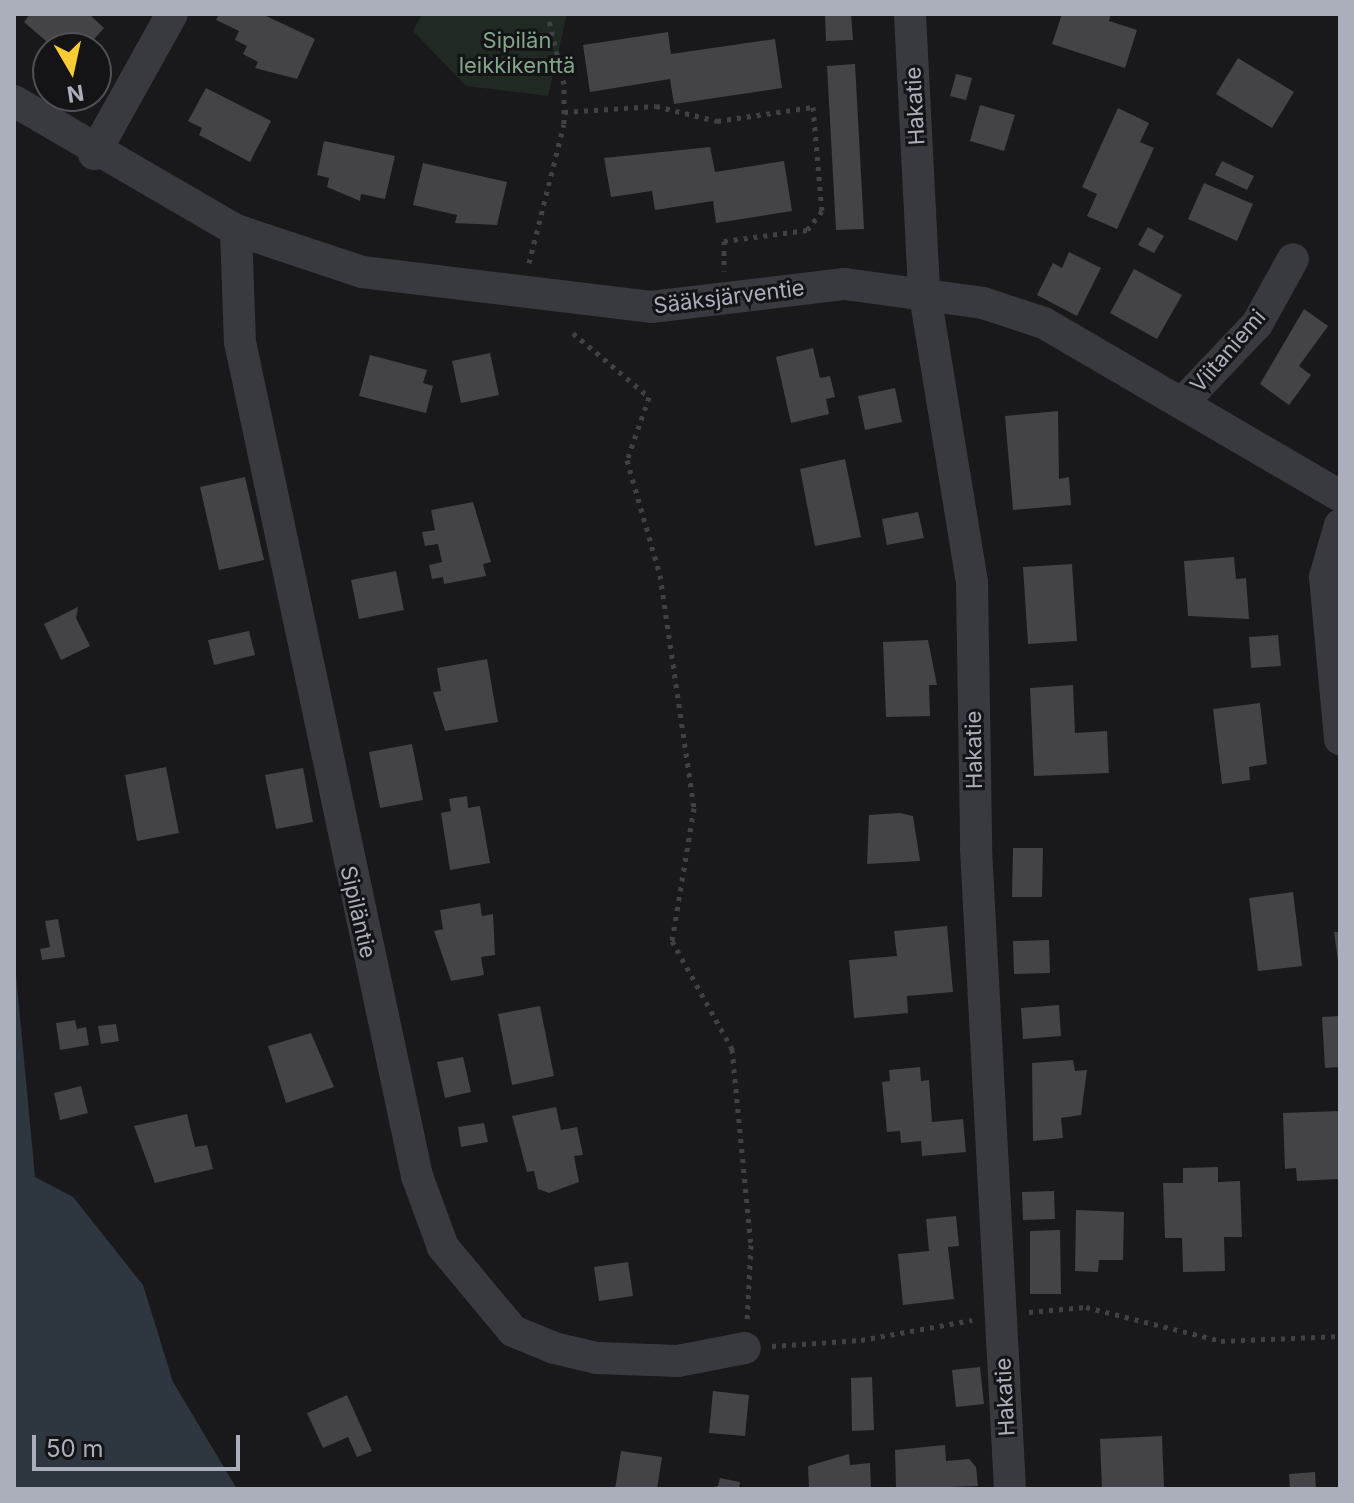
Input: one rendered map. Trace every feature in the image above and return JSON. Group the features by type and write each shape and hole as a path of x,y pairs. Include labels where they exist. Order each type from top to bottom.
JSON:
{"street":[{"path":"94,154 172,14"},
{"name":"Hakatie","path":"910,14 924,289 972,582 976,849 1010,1489"},
{"name":"Sääksjärventie","path":"14,101 94,154 236,230 362,272 621,306 728,298 845,284 924,289 1044,323 1184,401 1340,496"},
{"name":"Sipiläntie","path":"236,230 240,342 406,1130 443,1247 513,1331 554,1348 597,1358 678,1361 745,1348"},
{"name":"Viitaniemi","path":"1184,401 1257,324 1293,259"},
{"path":"1340,525 1325,577 1340,739"}],"path":[{"path":"525,276 559,161 564,112 548,16"},
{"path":"564,112 656,106 717,121 813,107 822,211 807,230 719,245 728,298"},
{"path":"573,333 649,397 627,460 660,575 694,808 672,941 732,1049 751,1245 745,1348 861,1340 1001,1314 1086,1307 1221,1341 1340,1336"}],"green space":[{"name":"Sipilän leikkikenttä","path":"422,14 567,14 548,96 466,86 413,31"}],"shaded area":[{"path":"14,953 35,1177 73,1197 143,1285 173,1382 237,1489 14,1489"}],"building":[{"path":"30,14 89,14 104,28 100,32 36,32 24,22"},
{"path":"219,14 262,14 315,39 297,79 255,68 258,62 243,54 247,46 235,40 239,31 216,20"},
{"path":"825,14 851,14 853,40 826,41"},
{"path":"1062,14 1111,14 1109,21 1137,30 1125,68 1052,44"},
{"path":"668,32 671,54 775,39 782,88 674,104 670,79 590,92 583,45"},
{"path":"1238,58 1294,92 1272,128 1216,94"},
{"path":"855,64 864,229 836,230 827,66"},
{"path":"956,74 972,78 966,100 950,96"},
{"path":"206,88 271,121 250,162 199,135 202,128 188,121"},
{"path":"980,105 1015,115 1004,151 970,141"},
{"path":"1118,108 1149,123 1140,142 1154,148 1117,229 1087,216 1097,194 1082,187"},
{"path":"324,141 395,156 385,199 361,194 360,201 327,187 329,178 317,175"},
{"path":"710,147 715,172 784,161 792,211 716,223 713,201 655,210 652,191 611,197 604,158"},
{"path":"1222,161 1254,176 1247,190 1215,175"},
{"path":"423,163 507,182 497,225 455,223 457,215 413,205"},
{"path":"1204,183 1253,204 1237,241 1188,219"},
{"path":"1148,227 1164,236 1154,253 1138,245"},
{"path":"1069,252 1101,268 1077,316 1037,295 1053,263 1062,268"},
{"path":"1134,269 1182,295 1157,339 1110,313"},
{"path":"1304,309 1328,326 1299,366 1311,375 1289,405 1260,384"},
{"path":"813,348 820,378 830,376 835,397 826,399 829,414 791,423 776,357"},
{"path":"490,353 499,395 461,403 452,361"},
{"path":"370,355 427,370 423,383 433,386 426,413 359,396"},
{"path":"895,388 902,422 865,430 858,396"},
{"path":"1058,411 1059,479 1069,477 1071,505 1013,510 1005,416"},
{"path":"845,459 861,537 815,546 800,469"},
{"path":"245,477 264,560 219,570 200,487"},
{"path":"473,502 491,562 483,564 486,576 444,584 443,577 432,579 429,565 442,562 438,544 425,546 422,532 435,530 431,510"},
{"path":"918,512 924,538 887,545 882,519"},
{"path":"1234,557 1236,579 1246,578 1249,619 1188,616 1184,561"},
{"path":"1072,564 1077,641 1028,644 1023,567"},
{"path":"396,571 404,610 359,619 351,580"},
{"path":"78,607 76,618 90,646 61,660 44,624"},
{"path":"249,631 255,655 214,665 208,640"},
{"path":"1278,635 1281,666 1251,668 1249,637"},
{"path":"928,640 937,685 929,685 930,716 886,717 883,642"},
{"path":"487,659 498,722 445,731 433,692 441,691 437,668"},
{"path":"1073,685 1075,733 1107,731 1109,773 1034,776 1030,688"},
{"path":"1260,703 1267,764 1249,767 1250,780 1222,784 1213,709"},
{"path":"412,744 423,800 380,808 369,752"},
{"path":"166,767 179,833 137,841 125,775"},
{"path":"303,768 313,822 276,829 265,775"},
{"path":"467,796 468,808 480,806 490,863 450,870 441,813 451,811 449,799"},
{"path":"900,813 913,816 920,861 867,864 869,815"},
{"path":"1013,848 1043,848 1042,897 1012,897"},
{"path":"1293,892 1302,966 1258,971 1249,898"},
{"path":"480,903 482,916 493,914 495,955 481,957 484,975 451,981 434,931 443,929 440,910"},
{"path":"58,919 65,957 42,960 40,949 50,947 45,921"},
{"path":"947,926 953,992 907,996 908,1013 854,1018 849,960 897,956 894,931"},
{"path":"1334,932 1340,932 1340,961 1338,961"},
{"path":"1049,940 1050,973 1014,974 1013,941"},
{"path":"1059,1005 1061,1036 1023,1039 1021,1008"},
{"path":"540,1006 554,1076 512,1085 498,1014"},
{"path":"1340,1016 1340,1067 1325,1068 1322,1017"},
{"path":"75,1020 77,1029 86,1027 89,1045 60,1050 56,1023"},
{"path":"116,1024 119,1041 101,1044 98,1026"},
{"path":"311,1033 334,1087 286,1103 268,1046"},
{"path":"463,1057 471,1092 445,1098 437,1062"},
{"path":"1073,1060 1075,1071 1087,1070 1081,1115 1061,1118 1063,1138 1033,1141 1032,1063"},
{"path":"920,1067 921,1081 929,1080 932,1122 963,1119 966,1152 922,1156 921,1141 901,1143 900,1131 887,1132 882,1082 890,1081 889,1070"},
{"path":"81,1086 88,1113 60,1120 54,1093"},
{"path":"556,1107 561,1130 577,1127 583,1155 574,1156 579,1182 549,1193 538,1189 534,1171 527,1172 512,1116"},
{"path":"1340,1111 1340,1179 1297,1181 1296,1168 1285,1169 1283,1113"},
{"path":"187,1114 195,1147 207,1145 213,1169 155,1183 134,1126"},
{"path":"484,1123 488,1142 461,1147 458,1127"},
{"path":"1218,1167 1218,1182 1240,1181 1242,1237 1224,1237 1225,1271 1183,1272 1182,1238 1165,1238 1163,1183 1183,1183 1183,1168"},
{"path":"1054,1191 1055,1219 1023,1220 1022,1192"},
{"path":"1076,1210 1124,1212 1123,1260 1099,1260 1098,1272 1075,1271"},
{"path":"956,1216 959,1246 948,1247 954,1299 903,1305 898,1254 929,1251 926,1219"},
{"path":"1060,1230 1061,1294 1030,1294 1030,1231"},
{"path":"628,1262 633,1296 599,1301 594,1267"},
{"path":"980,1367 984,1404 956,1407 952,1370"},
{"path":"872,1377 874,1430 852,1431 851,1378"},
{"path":"713,1391 749,1395 745,1436 709,1433"},
{"path":"347,1395 372,1451 357,1457 348,1437 323,1448 307,1413"},
{"path":"1162,1436 1164,1489 1102,1489 1100,1439"},
{"path":"945,1445 946,1461 969,1459 976,1467 978,1486 896,1489 895,1450"},
{"path":"621,1451 662,1457 657,1489 615,1489"},
{"path":"849,1454 850,1465 870,1463 871,1489 809,1489 808,1466"},
{"path":"1315,1472 1316,1489 1290,1489 1289,1474"},
{"path":"720,1478 740,1482 739,1489 704,1489 718,1486"}]}
